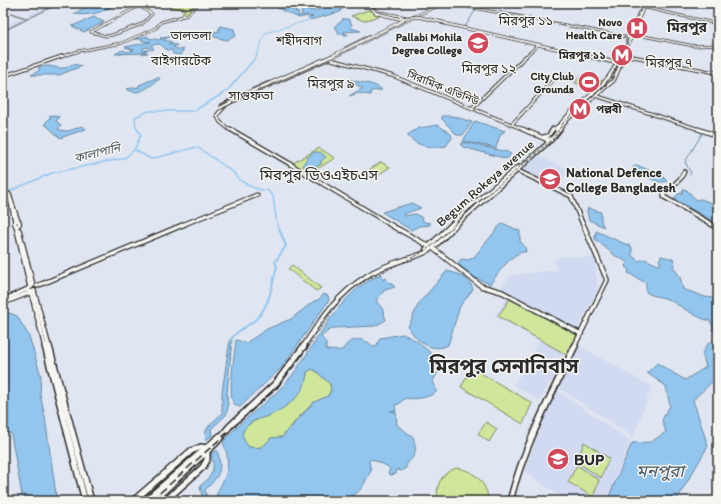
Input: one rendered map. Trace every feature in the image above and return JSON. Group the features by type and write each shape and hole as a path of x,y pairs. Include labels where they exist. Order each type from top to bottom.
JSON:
{"main road":[{"path":"560,125 597,96 615,78 644,3"},
{"path":"369,5 376,13 405,19"},
{"path":"369,5 373,12 405,19 420,18 618,63"},
{"path":"549,140 560,125 610,77 618,63 643,7"},
{"path":"386,14 405,19"},
{"path":"220,108 356,46 405,19 413,17 460,26"},
{"path":"380,33 405,19 420,17 618,63"},
{"path":"217,115 224,103 258,87 329,58 352,44 380,33 405,21 405,19"},
{"path":"220,108 328,59 403,22 405,19"},
{"path":"356,42 357,44 361,43"},
{"path":"352,44 356,44 356,46"},
{"path":"610,77 615,78"},
{"path":"258,87 263,89"}],"street":[{"path":"139,6 152,14 142,24 110,35 91,32 144,3"},
{"path":"3,76 57,58 122,43 156,28 162,22 187,15 199,3"},
{"path":"413,17 446,3 628,38"},
{"path":"643,7 718,24"},
{"path":"633,34 694,46 718,44"},
{"path":"472,108 538,45"},
{"path":"624,54 718,74"},
{"name":"সিরামিক এভিনিউ","path":"329,58 410,82 549,140"},
{"name":"সিরামিক এভিনিউ","path":"329,58 392,76 549,140"},
{"path":"512,124 554,79"},
{"path":"597,96 718,136"},
{"path":"217,115 220,122 229,129 259,145 436,251 481,286 502,292 581,334"},
{"path":"543,137 548,136 555,127 560,125"},
{"name":"Begum Rokeya avenue","path":"206,450 217,442 221,435 276,383 289,368 327,310 342,294 369,274 416,255 429,248 473,208 518,171 549,140"},
{"name":"Begum Rokeya avenue","path":"429,248 469,207 549,140"},
{"path":"510,501 522,462 546,405 607,280 571,196 518,171"},
{"path":"684,172 680,179 664,194 664,197 718,228"},
{"path":"3,301 258,194 33,289"},
{"path":"9,195 85,501"},
{"path":"33,289 91,501"},
{"path":"133,501 191,451 201,447 206,450"},
{"path":"145,501 206,450"},
{"path":"153,501 206,450"},
{"path":"165,501 203,466 207,460 206,450"}],"shaded area":[{"path":"52,3 59,3 15,25 8,24"},
{"path":"559,69 581,75 575,83 552,78"},
{"name":"National Defence College Bangladesh","path":"536,155 571,170 555,187 519,171"},
{"path":"563,256 595,258 598,289 577,329 499,290 512,275 557,270 554,259"},
{"path":"508,296 577,334 573,342 652,387 633,437 550,382 540,401 514,385 539,341 495,316"},
{"path":"555,389 631,441 610,493 603,501 567,501 524,471"}],"green space":[{"path":"174,3 199,3 187,14 182,12 186,10 168,6"},
{"path":"369,10 382,15 364,21 351,16"},
{"name":"City Club Grounds","path":"581,76 603,81 594,88 575,83"},
{"path":"319,148 335,158 309,174 291,164"},
{"path":"381,162 390,167 375,177 366,172"},
{"path":"292,265 321,288 316,291 288,269"},
{"path":"510,299 577,335 567,355 498,316"},
{"path":"472,368 532,403 523,424 461,387"},
{"path":"312,369 330,384 331,390 328,396 314,403 308,408 282,437 271,438 264,445 256,448 249,447 242,435 246,427 258,419 288,405 297,395 305,381 307,372"},
{"path":"486,422 497,429 489,442 478,434"},
{"path":"584,442 609,458 601,478 577,462"},
{"path":"577,465 599,480 593,497 568,482"},
{"path":"457,468 470,472 483,483 489,501 438,501 437,490 440,480 451,470"}],"water":[{"path":"92,3 115,5 95,13 85,15 74,14"},
{"path":"286,3 293,8 292,10 299,13 297,16 304,15 301,13 303,9 315,11 326,7 326,5 317,3 344,3 340,12 310,20 308,18 313,17 306,15 308,16 299,18 277,8 280,5 278,4"},
{"path":"94,17 104,22 84,32 72,26"},
{"path":"342,19 348,19 352,24 351,28 361,31 343,32 348,35 338,34 338,30 334,27 343,20"},
{"path":"220,26 234,29 236,36 227,40 214,37 214,32 220,31 218,29 221,28"},
{"path":"148,36 148,38 160,40 162,39 160,38 169,37 163,40 172,42 168,44 177,45 173,47 181,50 184,49 180,55 173,54 172,50 167,50 160,44 151,45 154,49 151,50 148,47 143,48 142,50 149,50 142,53 148,53 115,54 122,50 128,52 134,50 125,47 151,42 142,41 142,39 134,39"},
{"path":"73,64 82,66 59,75 31,75 40,70 38,68 49,66 66,68"},
{"path":"158,77 160,79 143,90 135,92 126,89 139,87 139,85"},
{"path":"352,80 376,86 382,90 371,91 370,95 359,93 349,96 363,88 348,81"},
{"path":"54,115 53,116 60,117 56,121 61,125 58,129 67,131 81,126 86,129 60,138 45,124 48,119 51,118 49,116"},
{"path":"442,116 452,116 472,122 463,135 457,135 442,119"},
{"path":"475,121 505,131 500,135 496,148 463,141"},
{"path":"438,125 451,134 452,138 446,146 424,146 415,142 407,135 419,128"},
{"path":"463,142 511,154 507,159 463,147 461,145"},
{"path":"320,152 326,157 321,161 321,164 314,168 305,168 303,166 305,162 311,154"},
{"path":"637,165 662,176 667,181 659,182 632,168"},
{"path":"683,189 687,190 696,200 701,199 714,204 713,199 718,199 718,224 674,199 678,194 682,193"},
{"path":"412,203 421,208 404,214 404,216 415,214 421,217 424,222 430,223 430,225 419,226 411,230 382,212"},
{"path":"588,208 601,212 601,222 604,227 589,220 587,211"},
{"path":"502,223 520,231 520,241 525,247 526,252 521,252 511,259 501,269 490,284 476,278 457,264 461,259 468,260 474,257"},
{"path":"596,231 632,247 632,256 639,261 645,259 658,265 661,264 659,261 661,256 673,259 675,263 673,266 680,277 683,289 718,300 718,333 712,330 713,327 710,321 699,317 667,299 651,295 646,292 646,283 628,273 629,270 625,267 627,262 614,255 595,239"},
{"path":"447,271 466,279 473,289 460,306 448,345 436,348 425,345 408,327 419,303"},
{"path":"382,274 383,280 386,278 389,283 395,287 385,290 376,301 382,308 386,320 375,326 334,328 328,331 321,337 326,343 326,350 341,350 354,340 365,341 373,347 376,347 380,338 403,334 417,341 433,355 441,367 433,381 437,391 422,398 405,398 399,404 395,405 396,411 390,411 396,412 397,425 414,439 415,452 413,457 407,463 406,468 401,471 397,469 396,474 390,475 388,473 390,469 387,466 371,459 369,461 371,471 360,490 353,496 351,495 352,501 217,501 217,494 225,478 228,463 223,442 237,427 284,385 296,371 338,308 365,283","holes":["312,369 330,384 331,390 328,396 314,402 282,437 271,438 264,445 256,448 249,447 243,436 243,431 249,424 277,412 289,404 300,393 306,380 307,372"]},
{"path":"324,294 328,296 329,300 282,367 240,407 235,405 233,403 231,390 236,340 246,343 267,329 291,319"},
{"path":"3,297 7,307 7,312 17,316 29,336 41,376 40,394 45,417 57,501 23,501 11,434 3,430"},
{"path":"230,339 232,340 227,394 228,408 226,415 211,429 212,436 206,440 205,436 207,428 222,413 222,392"},
{"name":"মনপুরা","path":"709,342 718,342 718,370 715,379 693,400 708,446 676,501 607,501 632,443 651,442 666,432 662,420 670,406 666,386 647,373 657,363 685,380 706,367 702,353"},
{"path":"217,450 220,463 219,472 205,490 208,501 203,501 200,486 212,472 213,464 211,454"}],"waterway":[{"path":"569,3 572,6"},
{"path":"465,27 476,9"},
{"name":"কালাপানি","path":"256,57 265,33 312,19"},
{"name":"কালাপানি","path":"3,194 52,173 125,158 134,150 141,135 136,127 135,117 149,111 192,111 197,109 227,91 257,56"},
{"path":"690,175 691,173 685,162 703,132"},
{"path":"135,150 151,159 197,147 233,172 243,182 258,189 267,190 273,196 277,225"},
{"path":"230,342 238,332 252,323 260,315 267,302 277,266 275,262 286,246 277,224"}],"taxiway":[{"path":"28,19 60,3"},
{"path":"12,13 28,19"},
{"path":"3,31 28,19"}],"railway":[{"path":"308,347 335,307 351,290 368,279 418,255 433,245 481,200 552,140 564,122 610,81 643,3"},
{"path":"151,501 277,388 309,346"}],"place":[{"name":"Novo Health Care","path":"637,28"},
{"name":"Pallabi Mohila Degree College","path":"478,43"},
{"name":"মিরপুর ১১","path":"622,55"},
{"name":"City Club Grounds","path":"589,82"},
{"name":"পল্লবী","path":"580,109"},
{"name":"National Defence College Bangladesh","path":"550,179"},
{"name":"BUP","path":"558,459"}],"district":[{"name":"মিরপুর ১১","path":"526,20"},
{"name":"মিরপুর","path":"687,27"},
{"name":"তালতলা","path":"191,36"},
{"name":"শহীদবাগ","path":"299,40"},
{"name":"বাইগারটেক","path":"181,60"},
{"name":"মিরপুর ৭","path":"669,62"},
{"name":"মিরপুর ১২","path":"489,68"},
{"name":"মিরপুর ৯","path":"331,83"},
{"name":"সাগুফতা","path":"251,95"},
{"name":"মিরপুর ডিওএইচএস","path":"319,175"},
{"name":"মিরপুর সেনানিবাস","path":"504,366"}]}
